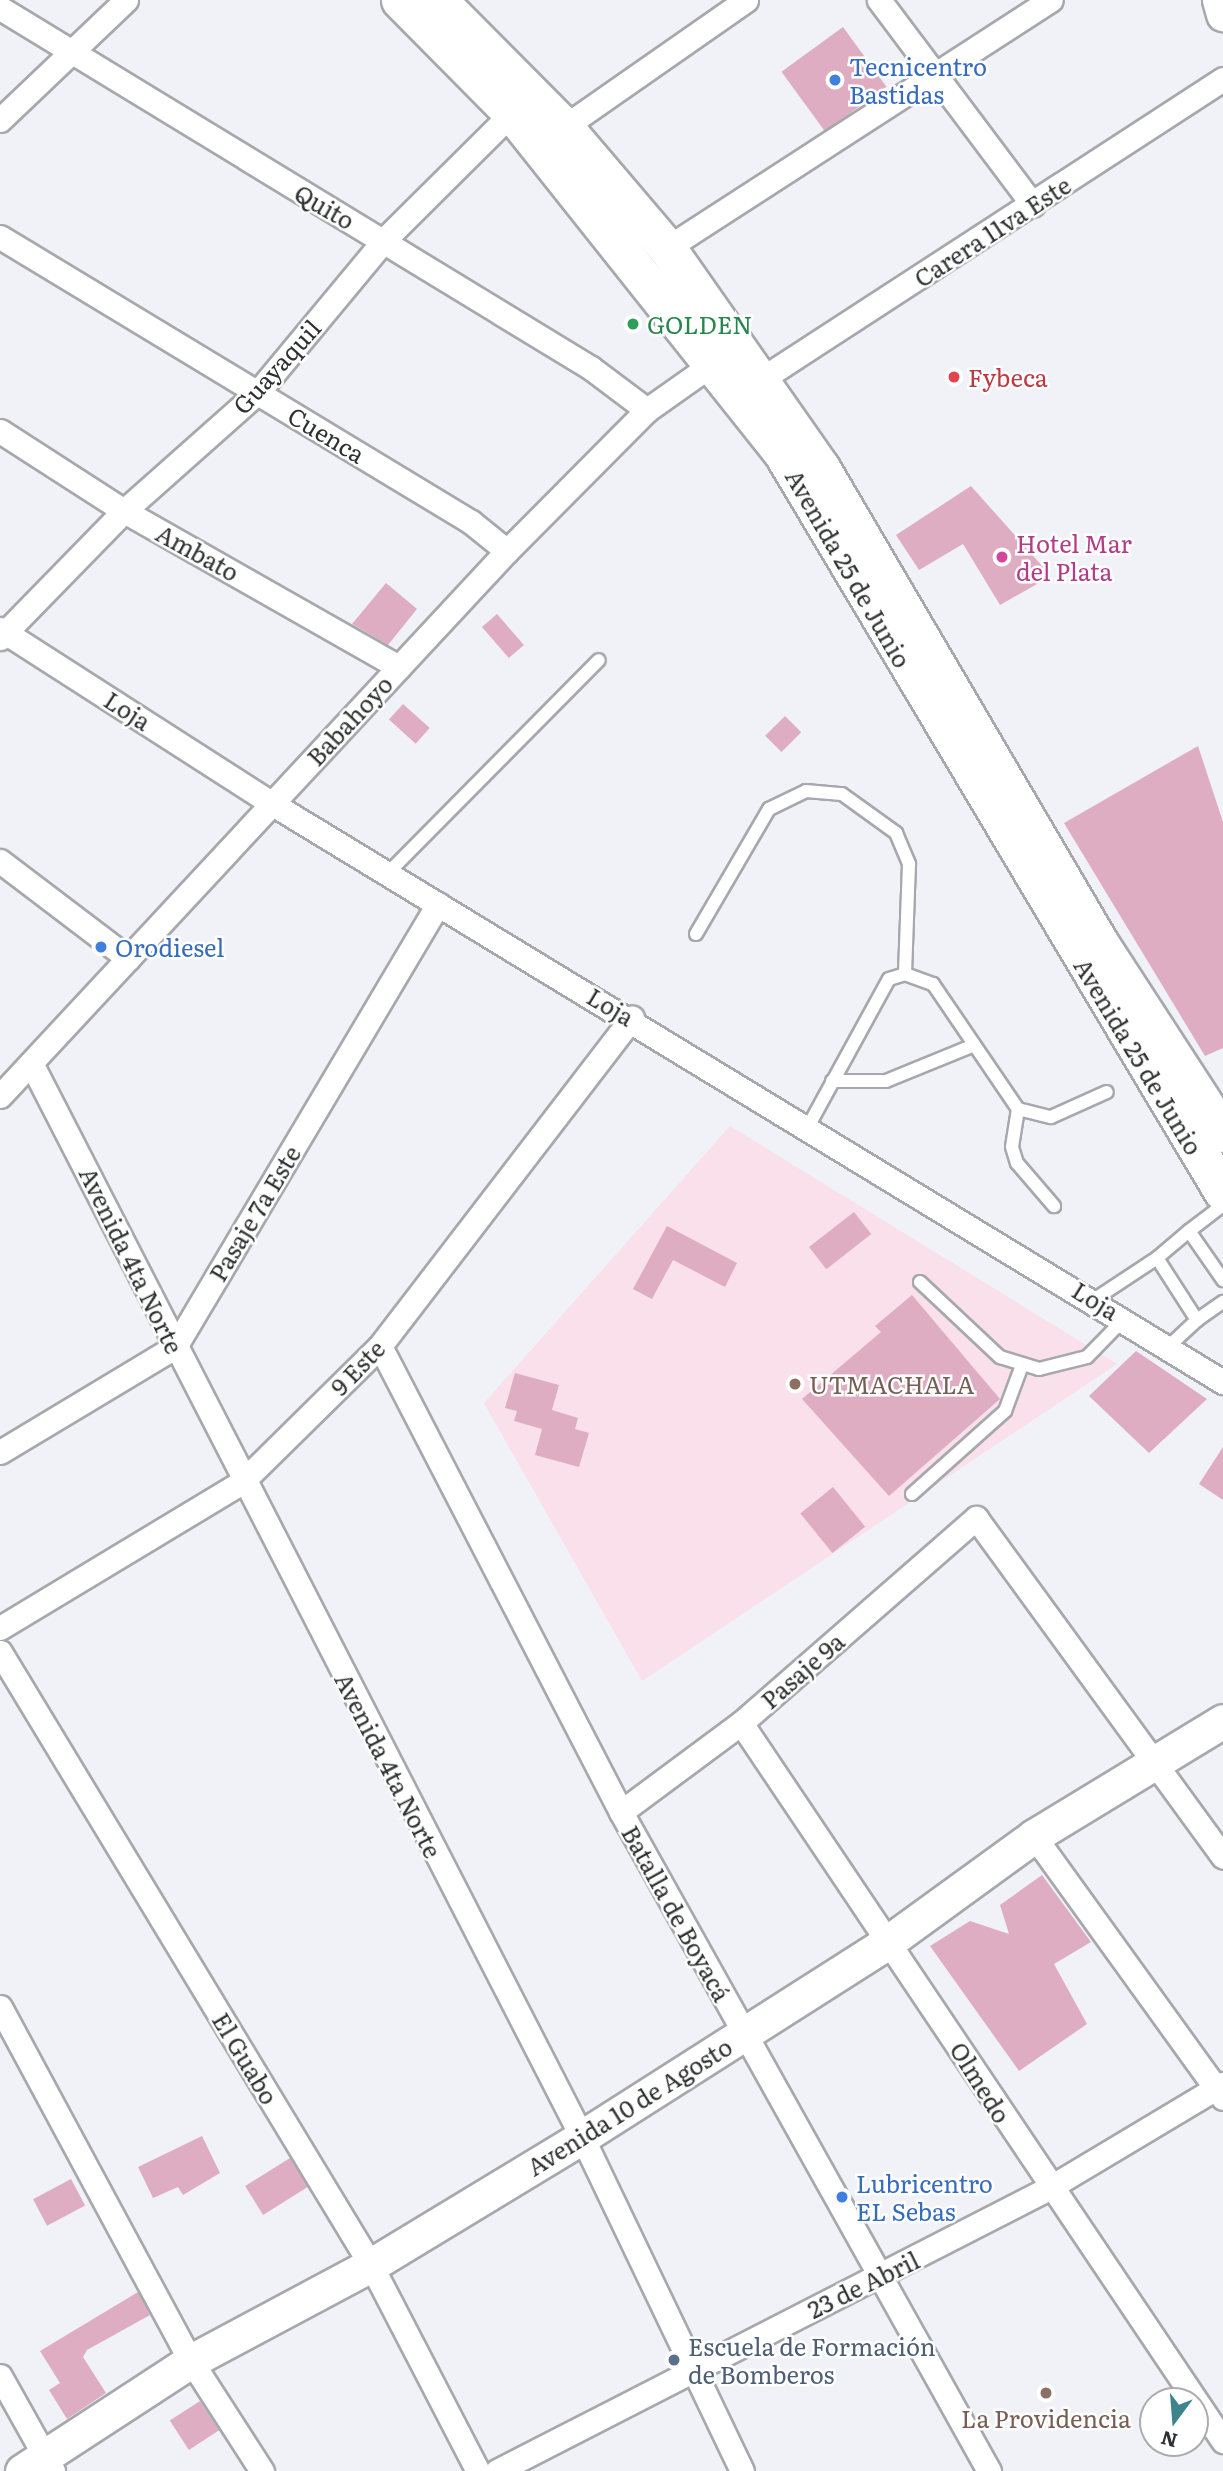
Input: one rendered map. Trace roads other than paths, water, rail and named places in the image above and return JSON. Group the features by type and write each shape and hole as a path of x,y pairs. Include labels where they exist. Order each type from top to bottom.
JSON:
{"main road":[{"name":"Avenida 25 de Junio","path":"400,0 512,113 715,362 783,454 1223,1192"},
{"name":"Avenida 25 de Junio","path":"438,0 564,127 667,248 821,468 1099,942 1223,1133"}],"street":[{"path":"0,120 126,0"},
{"path":"564,127 746,0"},
{"path":"878,0 1032,205"},
{"path":"667,248 934,72 1051,0"},
{"path":"1219,0 1223,14"},
{"name":"Quito","path":"0,8 591,368 647,410"},
{"name":"Carera 11va Este","path":"760,380 1223,79"},
{"name":"Guayaquil","path":"3,634 124,512 258,392 384,240 512,113"},
{"name":"Cuenca","path":"0,237 471,522 506,551"},
{"name":"Babahoyo","path":"2,1091 506,551 647,410 715,362"},
{"name":"Ambato","path":"0,431 124,512 399,667"},
{"name":"Loja","path":"3,634 271,803 1095,1298 1223,1382"},
{"path":"0,861 128,958"},
{"name":"Pasaje 7a Este","path":"0,1452 175,1347 438,904"},
{"name":"9 Este","path":"0,1628 242,1482 380,1346 632,1018"},
{"name":"Avenida 4ta Norte","path":"31,1063 242,1482 582,2137 689,2367 742,2471"},
{"name":"Batalla de Boyacá","path":"380,1346 621,1812 989,2471"},
{"name":"Pasaje 9a","path":"621,1812 741,1723 976,1518 1156,1760"},
{"name":"El Guabo","path":"0,1652 372,2265 478,2471"},
{"name":"Avenida 10 de Agosto","path":"40,2466 191,2361 372,2265 582,2137 891,1940 1034,1836 1223,1721"},
{"name":"Olmedo","path":"741,1723 891,1940 1049,2188 1223,2441"},
{"path":"1156,1760 1223,1857"},
{"path":"1034,1836 1221,2090"},
{"path":"0,2007 191,2361 262,2471"},
{"name":"23 de Abril","path":"497,2471 689,2367 881,2277 1049,2188 1221,2090"},
{"path":"0,2376 40,2466"}],"lane":[{"path":"389,872 599,660"},
{"path":"696,934 769,808 806,791 842,794 896,833 909,864 905,974"},
{"path":"809,1125 889,979 905,974 933,984 1018,1109 1051,1117 1107,1092"},
{"path":"832,1081 886,1081 974,1045"},
{"path":"1018,1109 1012,1147 1017,1163 1054,1206"},
{"path":"1095,1298 1157,1258 1223,1205"},
{"path":"1189,1231 1223,1280"},
{"path":"1157,1258 1197,1320"},
{"path":"920,1282 1000,1357 1023,1366 1057,1367 1087,1357 1125,1318"},
{"path":"1168,1346 1197,1320 1223,1302"},
{"path":"912,1494 1005,1411 1023,1366"}],"place":[{"name":"Tecnicentro Bastidas","path":"835,80"},
{"name":"GOLDEN","path":"633,324"},
{"name":"Fybeca","path":"954,377"},
{"name":"Hotel Mar del Plata","path":"1002,557"},
{"name":"Orodiesel","path":"101,947"},
{"name":"UTMACHALA","path":"795,1384"},
{"name":"Lubricentro EL Sebas","path":"842,2197"},
{"name":"Escuela de Formación de Bomberos","path":"674,2360"},
{"name":"La Providencia","path":"1046,2393"}]}
